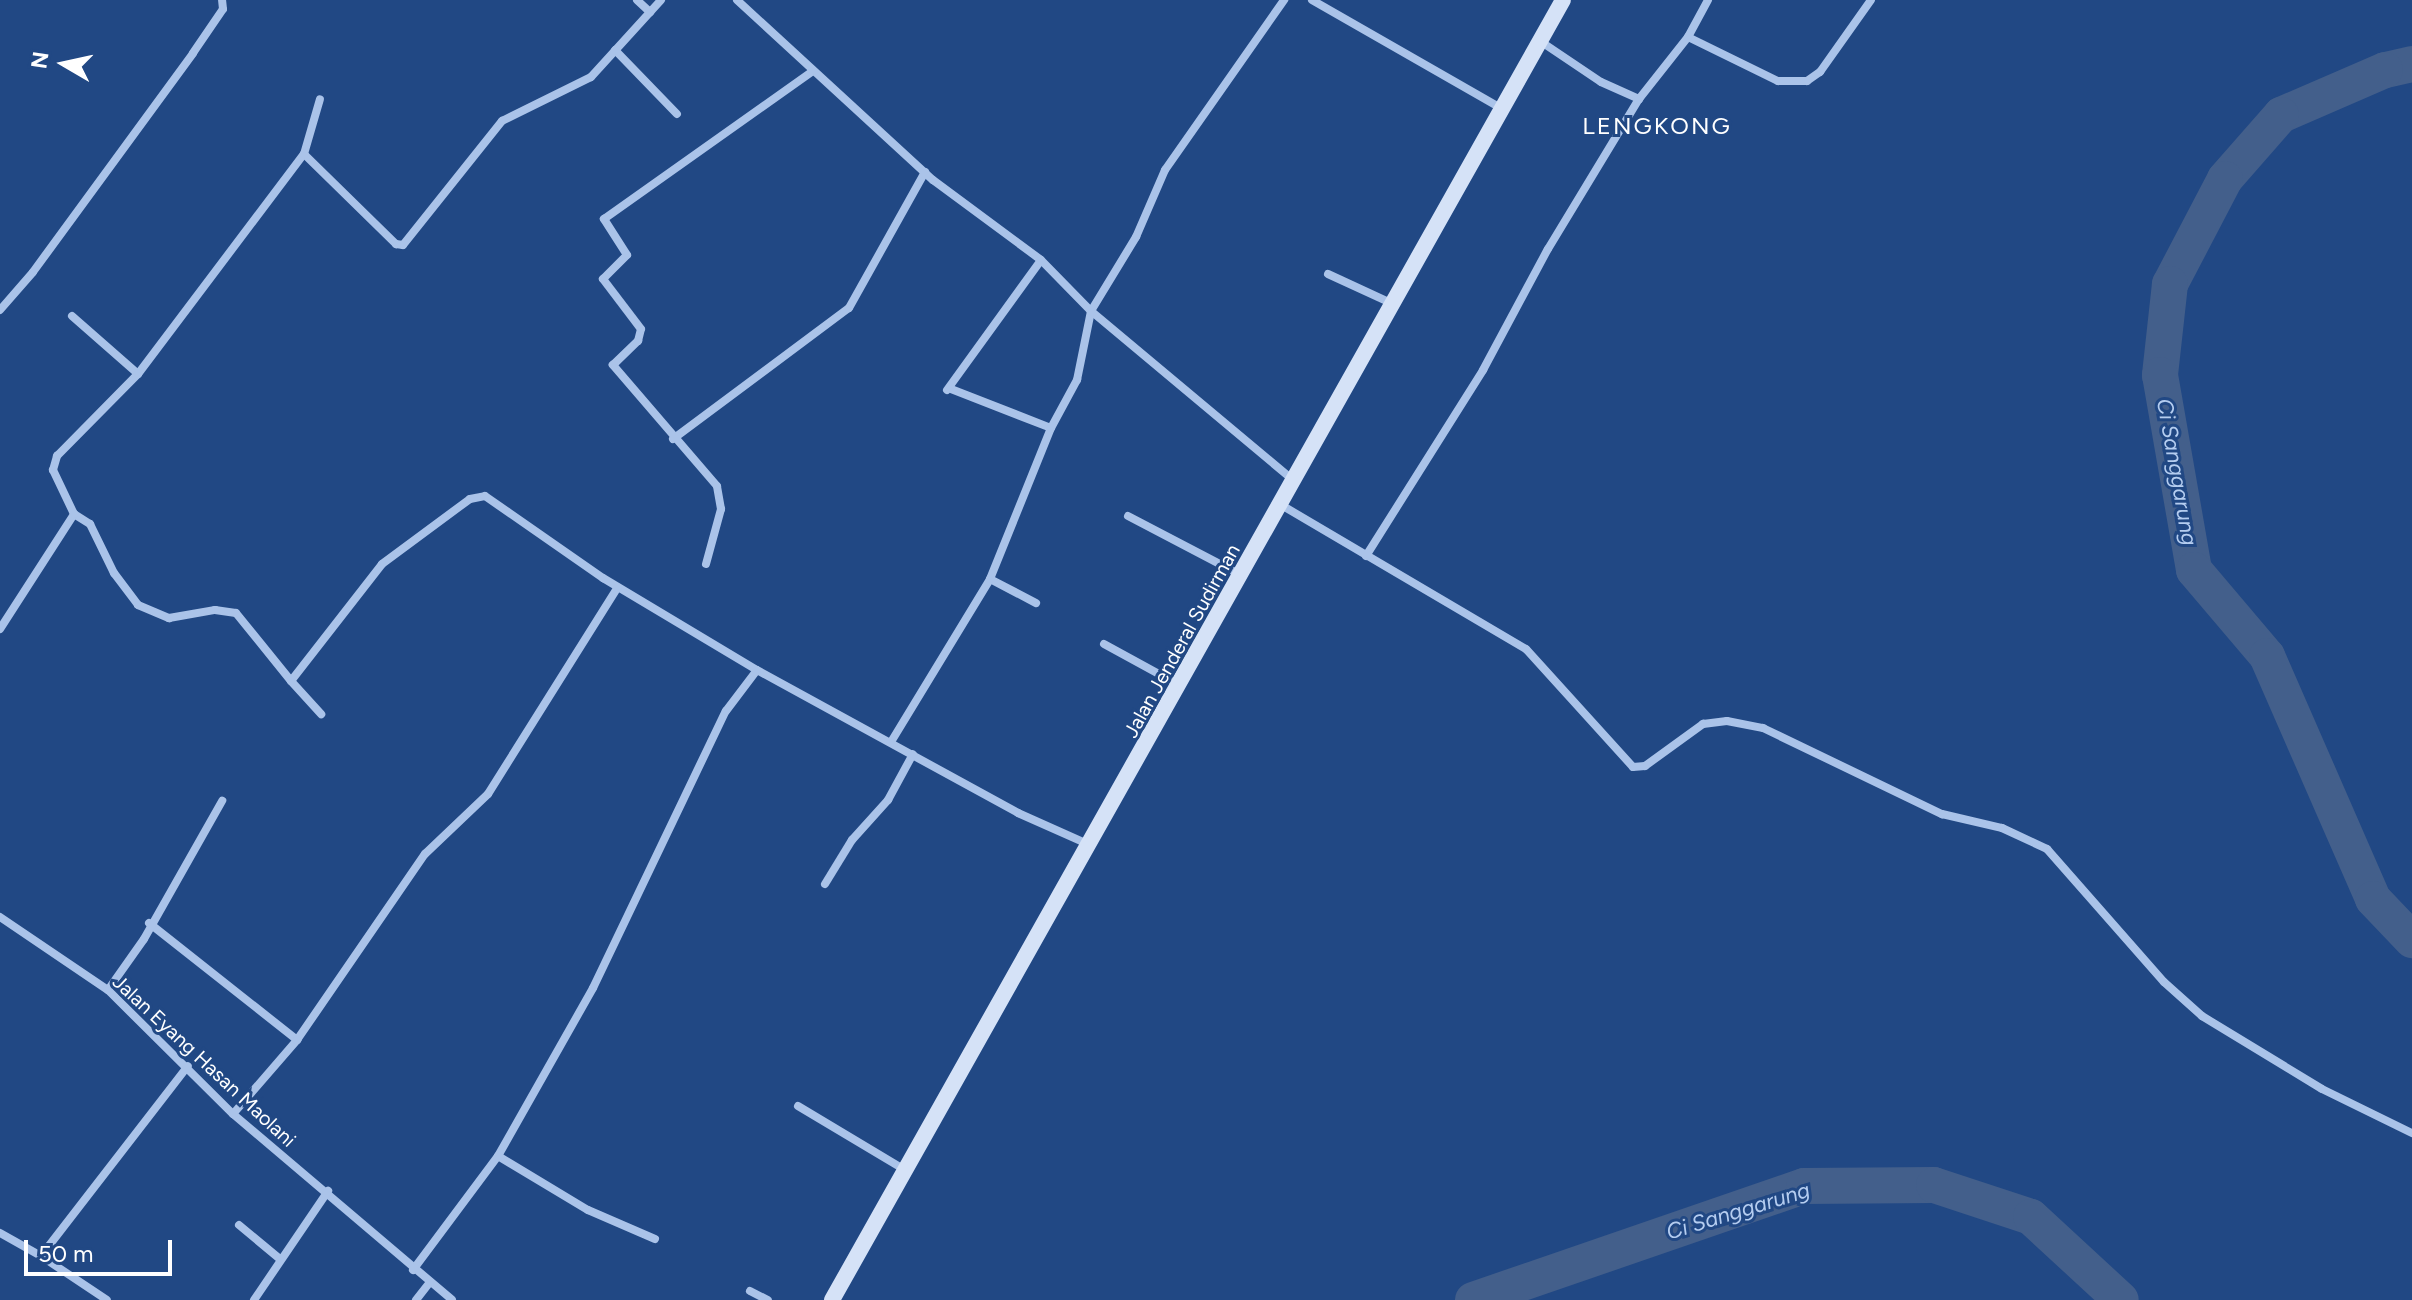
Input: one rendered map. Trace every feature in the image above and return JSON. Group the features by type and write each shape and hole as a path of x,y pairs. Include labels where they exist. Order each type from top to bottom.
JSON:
{"main road":[{"name":"Jalan Jenderal Sudirman","path":"832,1300 1241,575 1283,506 1563,0"}],"street":[{"path":"0,310 33,272 193,53 223,9 222,0"},
{"path":"637,0 650,12"},
{"path":"304,154 396,244 403,245 502,121 591,77 661,0"},
{"path":"737,0 925,172 1041,260 1091,311 1295,482"},
{"path":"891,742 990,579 1051,428 1077,380 1091,311 1136,237 1165,170 1284,0"},
{"path":"1312,0 1503,109"},
{"path":"1366,556 1475,383 1548,249 1639,99 1688,37 1708,0"},
{"path":"1688,37 1778,81 1807,81 1820,72 1871,0"},
{"path":"1540,41 1601,82 1639,99"},
{"path":"615,50 677,114"},
{"path":"706,564 721,509 717,486 673,439 613,365 638,341 641,329 603,279 627,255 605,223 606,215 813,71"},
{"path":"320,99 304,154 138,374 54,460 53,470 74,514 90,524 114,573 138,605 169,618 215,610 236,613 321,714"},
{"path":"673,439 849,308 925,172"},
{"path":"1041,260 949,390 1051,428"},
{"path":"1328,274 1394,304"},
{"path":"72,316 138,374"},
{"path":"291,681 382,564 476,496 492,501 618,587 757,670 1018,813 1091,845"},
{"path":"1283,506 1526,649 1633,767 1645,766 1703,724 1727,721 1763,728 1942,814 2002,828 2047,849 2153,970 2202,1016 2322,1089 2412,1133"},
{"path":"0,629 74,514"},
{"path":"1128,516 1241,575"},
{"path":"990,579 1036,603"},
{"path":"233,1114 297,1040 425,854 488,794 618,587"},
{"path":"1104,644 1180,686"},
{"path":"413,1270 498,1156 593,988 726,711 757,670"},
{"path":"825,884 852,840 888,800 913,754"},
{"path":"108,990 144,939 149,923 222,801"},
{"name":"Jalan Eyang Hasan Maolani","path":"0,917 108,990 233,1114 328,1191 413,1270 452,1300"},
{"path":"149,923 297,1040"},
{"path":"41,1256 188,1066"},
{"path":"798,1106 905,1170"},
{"path":"498,1156 588,1210 655,1239"},
{"path":"254,1300 328,1191"},
{"path":"239,1225 280,1259"},
{"path":"0,1233 107,1300"},
{"path":"416,1300 430,1282"},
{"path":"750,1291 768,1300"}],"waterway":[{"name":"Ci Sanggarung","path":"2412,64 2385,70 2281,115 2225,179 2170,284 2160,375 2194,570 2267,656 2373,899 2412,940"},
{"name":"Ci Sanggarung","path":"1473,1300 1804,1186 1934,1185 2031,1217 2121,1300"}],"district":[{"name":"LENGKONG","path":"1657,126"}]}
